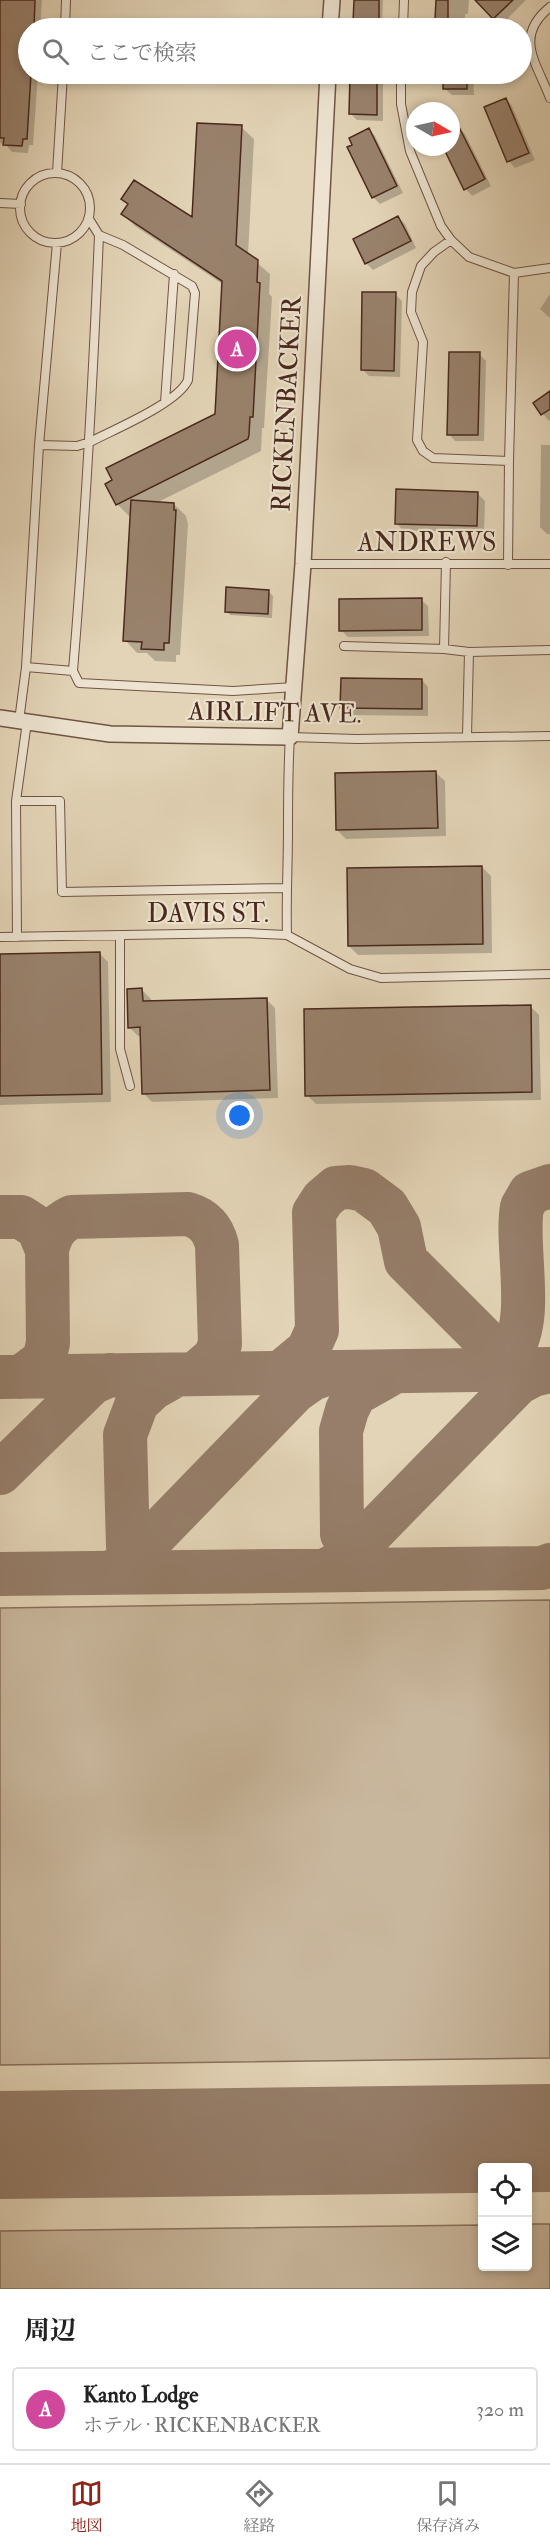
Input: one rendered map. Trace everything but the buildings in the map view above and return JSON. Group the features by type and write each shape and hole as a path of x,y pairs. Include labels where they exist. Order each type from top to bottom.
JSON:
{"street":[{"path":"331,18 332,0"},
{"name":"RICKENBACKER","path":"290,737 303,564 327,84"},
{"name":"AIRLIFT AVE.","path":"0,718 110,734 290,737"}],"lane":[{"path":"65,18 66,0"},
{"path":"403,18 404,0"},
{"path":"532,28 550,7"},
{"path":"532,48 550,98"},
{"path":"57,172 62,84"},
{"path":"401,84 401,104 410,151 441,226 451,240 469,257 514,273 550,267"},
{"path":"57,172 77,180 84,188 89,198 89,219 83,230 74,237 57,243 41,240 32,234 21,216 21,204 23,194 36,178 57,172"},
{"path":"0,203 21,204"},
{"path":"39,445 77,446 90,442 184,390 188,380 195,293 192,286 174,274 99,235 89,219"},
{"path":"99,235 90,442 85,478 73,671 79,683 232,691 294,687"},
{"path":"451,240 434,252 422,266 412,292 411,312 423,342 417,440 423,451 434,458 509,461"},
{"path":"17,937 16,801 23,721 39,445 57,243"},
{"path":"508,565 514,273"},
{"path":"165,402 174,274"},
{"path":"444,649 446,562"},
{"name":"ANDREWS","path":"303,564 446,562 508,565 550,564"},
{"path":"345,646 469,652 550,650"},
{"path":"467,736 469,652"},
{"path":"26,667 73,671"},
{"name":"AIRLIFT AVE.","path":"290,737 357,739 550,736"},
{"path":"287,935 285,888 290,737"},
{"path":"16,801 60,801 62,892 285,888"},
{"path":"120,935 120,1049 130,1086"},
{"name":"DAVIS ST.","path":"0,937 287,935 350,969 381,978 550,974"}],"shaded area":[{"path":"550,1600 550,2058 0,2065 0,1608"},
{"path":"532,2224 550,2224 550,2289 0,2289 0,2231 478,2225 478,2271 532,2271"}],"taxiway":[{"path":"485,1370 502,1359 511,1350 518,1337 523,1302 522,1207 530,1193 550,1186"},
{"path":"284,1370 308,1350 317,1330 314,1213 323,1199 336,1188 350,1187 364,1190 387,1207 399,1227 406,1261 501,1356 525,1370"},
{"path":"47,1250 55,1230 72,1217 188,1214 204,1222 211,1229 217,1245 220,1344 215,1357 195,1374"},
{"path":"0,1217 21,1217 38,1228 47,1250 48,1343 44,1360 21,1377"},
{"path":"0,1377 550,1369"},
{"path":"326,1570 344,1561 518,1383 533,1375 550,1371"},
{"path":"111,1573 132,1559 295,1391 312,1379 332,1372"},
{"path":"371,1567 353,1551 342,1534 341,1431 347,1410 355,1394 394,1372"},
{"path":"0,1473 92,1383 110,1375"},
{"path":"152,1568 143,1563 128,1547 125,1435 137,1403 153,1388 176,1375"},
{"path":"0,1574 542,1568 550,1565"}],"runway":[{"path":"0,2145 550,2138"}],"place":[{"name":"Kanto Lodge","path":"237,349"}]}
